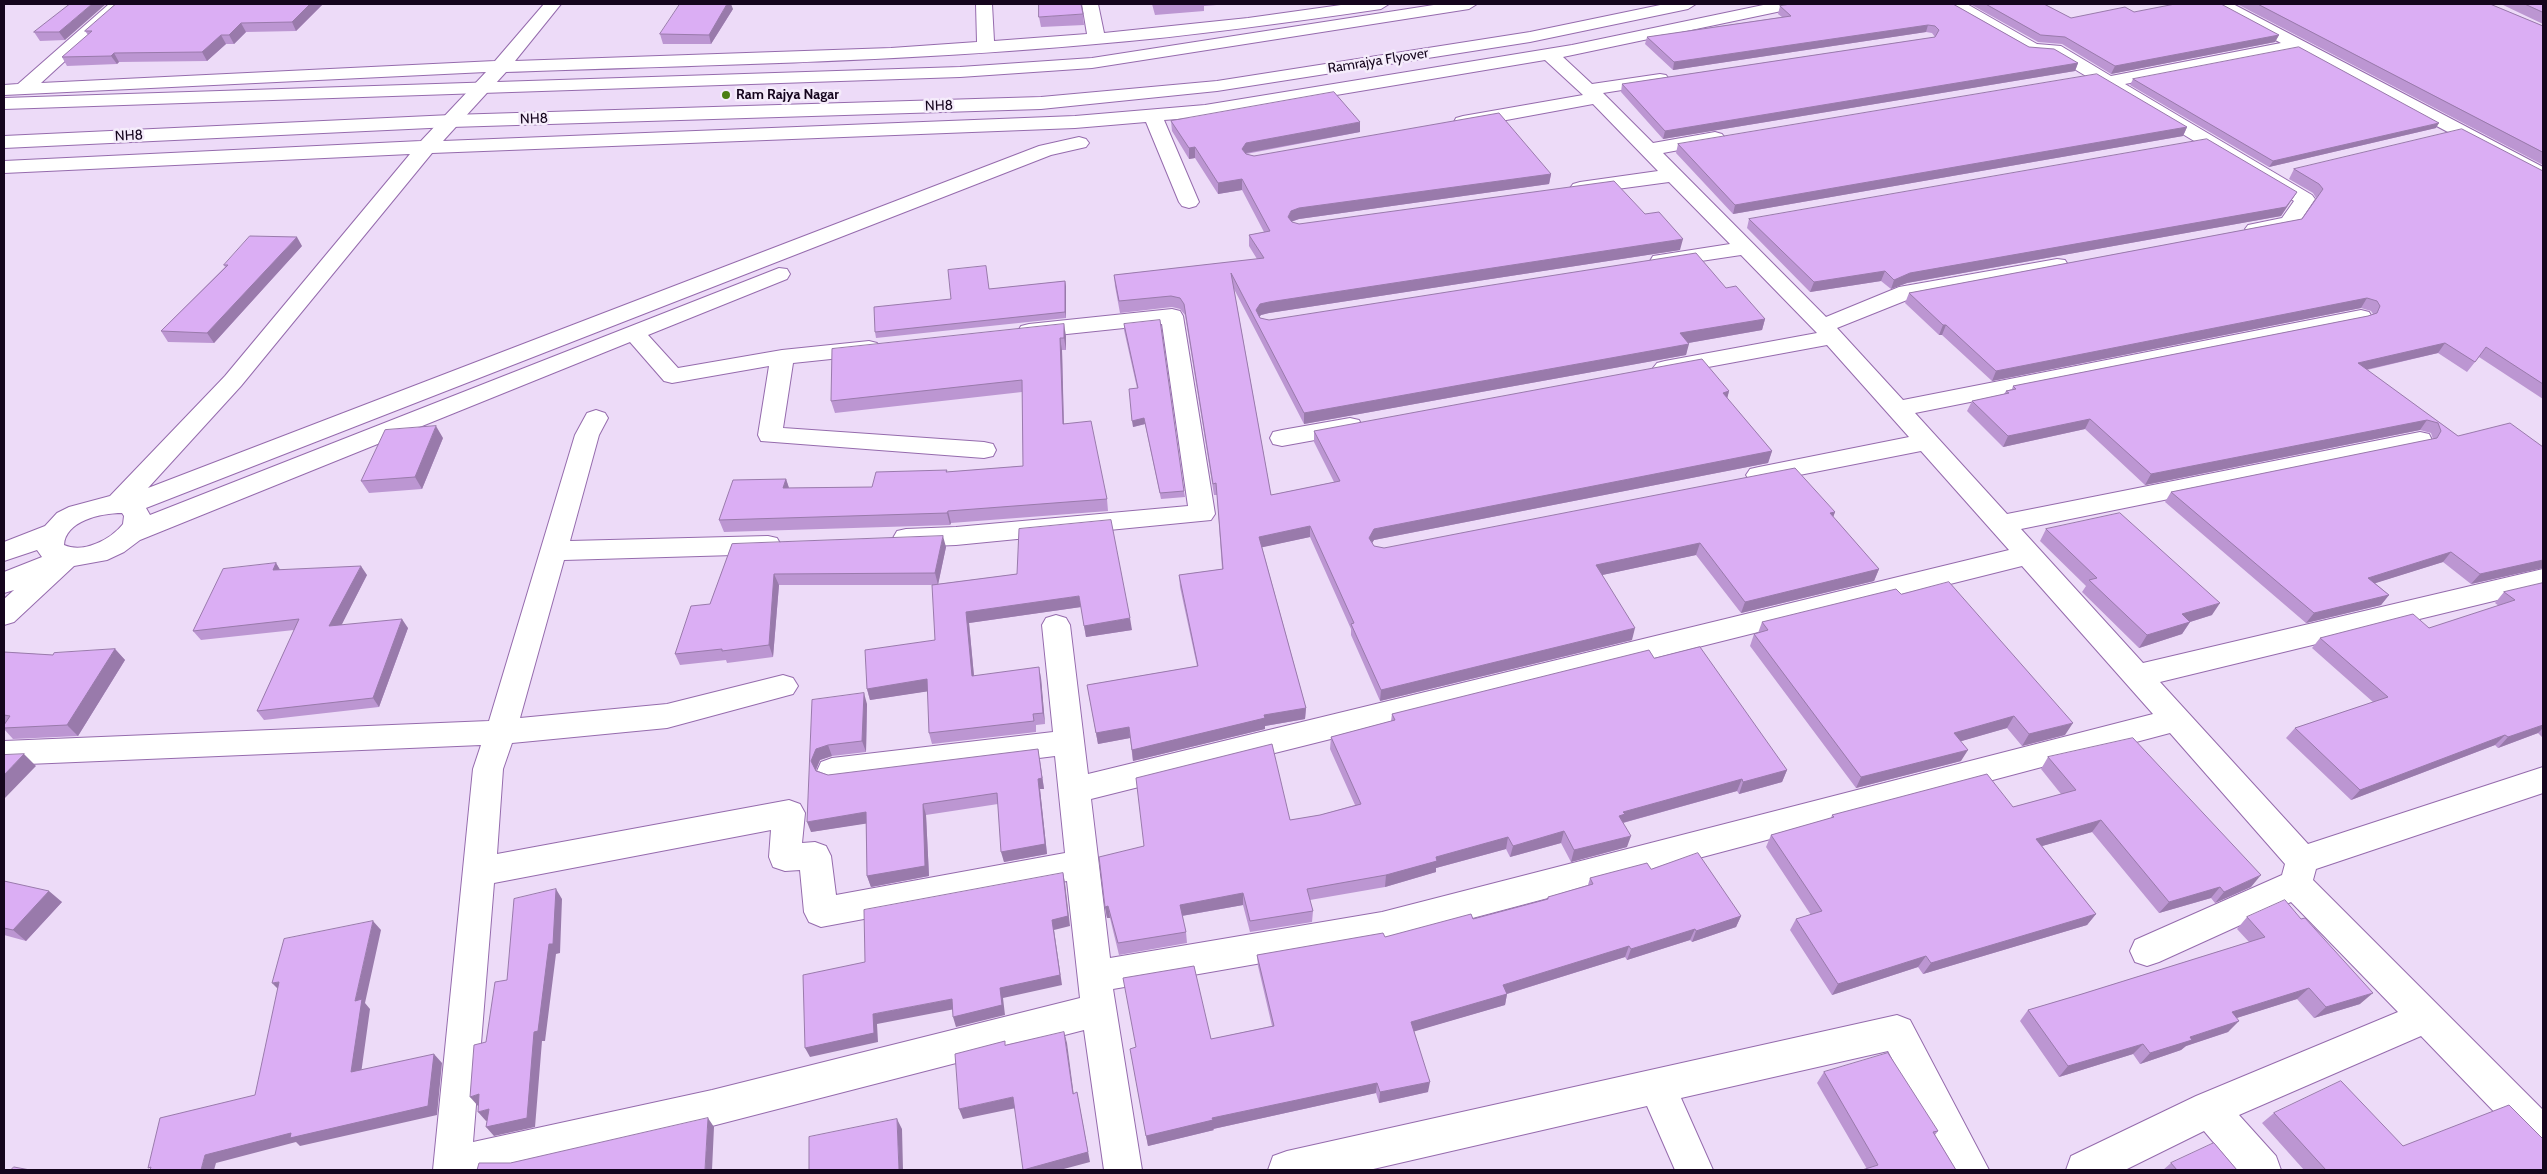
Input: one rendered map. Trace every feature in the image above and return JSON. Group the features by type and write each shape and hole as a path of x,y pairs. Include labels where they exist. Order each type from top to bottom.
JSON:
{"street":[{"path":"22,89 119,4"},
{"path":"123,504 233,381 426,147 484,86 552,4"},
{"path":"984,4 986,47"},
{"path":"1090,4 1096,39"},
{"path":"4,90 500,67 891,53 1096,39 1248,23 1381,4"},
{"path":"4,104 484,86 960,72 1092,63 1469,4"},
{"name":"Ramrajya Flyover","path":"1064,101 1217,86 1530,37 1688,4"},
{"path":"4,168 426,147 1156,116 1233,107 1549,54 1791,4"},
{"path":"1955,4 2033,48 2055,50 2305,199 2289,223 2240,232"},
{"path":"2222,4 2543,175"},
{"path":"2067,80 2101,78 2298,45"},
{"path":"1549,54 1593,94 1673,175 1732,222 1746,248 1827,332 2176,720 2299,872 2427,1017 2543,1136"},
{"path":"1441,126 1676,77"},
{"path":"1064,101 1093,120"},
{"name":"NH8","path":"4,142 452,121 1064,101"},
{"path":"1156,116 1189,202"},
{"path":"4,583 66,558 94,555 108,549 132,533 1068,160 1093,120"},
{"path":"2430,137 2459,130"},
{"path":"1648,150 1736,135"},
{"path":"2176,145 2205,140"},
{"path":"66,558 56,555 50,550 49,542 53,533 62,524 82,512 104,505 123,504 1036,154 1079,143"},
{"path":"2266,176 2295,169"},
{"path":"1565,190 1673,175"},
{"path":"1639,265 1746,248"},
{"path":"1645,372 1827,332 1907,292 2074,262"},
{"path":"880,540 956,536 1202,514 1172,316 1006,333"},
{"path":"1897,409 2361,317"},
{"path":"633,332 672,376 782,357 889,346"},
{"path":"782,357 770,435 984,450"},
{"path":"596,418 587,435 502,732 488,769 452,1168 712,1108 1097,993 1382,927 2176,720"},
{"path":"1282,438 1370,422"},
{"path":"2001,524 2420,440"},
{"path":"1732,480 1927,442"},
{"path":"123,504 136,510 139,516 138,524 132,533"},
{"path":"4,552 53,533"},
{"path":"554,551 793,543"},
{"path":"1074,790 2028,555"},
{"path":"4,615 66,558"},
{"path":"2137,676 2543,579"},
{"path":"1056,625 1081,864 1097,993 1123,1170"},
{"path":"4,753 502,732 667,716 783,686"},
{"path":"832,771 1069,742"},
{"path":"2147,951 2299,872 2543,780"},
{"path":"478,872 789,813 785,857 815,856 821,912 1081,864"},
{"path":"2085,1170 2209,1109 2427,1017"},
{"path":"1287,1170 1897,1032 1928,1095 1970,1170"},
{"path":"1657,1087 1694,1170"},
{"path":"2209,1109 2262,1170"}],"building":[{"path":"70,4 92,4 59,32 34,32"},
{"path":"116,4 310,4 292,22 241,23 229,35 221,35 202,52 114,53 111,56 62,57 92,31 85,31"},
{"path":"680,4 727,4 709,35 660,34"},
{"path":"1039,4 1081,4 1083,14 1039,17"},
{"path":"1791,4 1953,4 2029,47 2054,49 2078,63 1665,131 1622,84 1935,37 1939,30 1935,26 1928,25 1674,62 1647,37 1791,16 1780,6"},
{"path":"1986,4 2044,4 2071,18 2125,7 2134,12 2175,4 2221,4 2279,35 2115,66 2065,37 2041,35"},
{"path":"2258,4 2490,4 2543,26 2543,152"},
{"path":"2525,4 2543,4 2543,12"},
{"path":"2299,47 2439,123 2273,161 2133,79"},
{"path":"2097,74 2187,127 1735,205 1678,144"},
{"path":"1334,92 1360,122 1246,143 1242,149 1246,154 1254,156 1499,113 1551,174 1299,208 1291,211 1288,217 1292,222 1299,224 1614,181 1645,214 1659,212 1683,239 1269,302 1260,304 1256,310 1260,318 1269,320 1696,253 1726,288 1736,286 1765,319 1680,333 1689,344 1304,413 1231,273 1271,495 1340,481 1314,431 1702,359 1729,391 1723,393 1772,451 1374,529 1369,538 1374,546 1384,548 1795,468 1835,512 1830,513 1879,569 1745,602 1700,543 1596,565 1635,628 1381,690 1351,624 1354,623 1310,526 1259,537 1306,708 1264,715 1265,718 1132,750 1129,727 1096,733 1087,685 1198,666 1179,575 1223,569 1216,483 1213,484 1184,304 1180,298 1171,296 1119,301 1114,275 1264,258 1249,235 1270,231 1242,179 1218,183 1195,147 1189,148 1171,121"},
{"path":"2462,129 2543,171 2543,384 2486,347 2475,362 2445,343 2358,363 2458,436 2510,423 2543,447 2543,560 2480,574 2451,552 2368,578 2389,595 2314,613 2171,492 2437,438 2441,431 2438,423 2427,420 2151,474 2090,419 2008,436 1972,401 2009,393 2006,391 2016,389 2013,386 2368,316 2377,313 2380,306 2377,301 2367,298 1996,371 1909,293 2302,219 2323,189 2319,184 2294,169"},
{"path":"2207,139 2297,192 2286,207 1910,273 1894,280 1885,271 1814,282 1749,219"},
{"path":"250,236 297,237 207,333 161,331 228,265 224,265"},
{"path":"986,266 989,289 1065,281 1065,312 875,332 874,307 951,299 948,270"},
{"path":"1160,320 1184,491 1160,493 1144,418 1132,421 1129,389 1138,388 1124,324"},
{"path":"1064,324 1064,338 1060,338 1063,424 1091,421 1107,499 948,511 947,513 719,520 733,480 786,479 783,488 872,487 876,472 947,470 946,472 1023,466 1022,380 831,401 832,349"},
{"path":"436,426 415,477 361,481 385,430"},
{"path":"2120,513 2220,603 2182,614 2190,622 2147,635 2089,580 2097,578 2046,529"},
{"path":"1111,520 1130,618 1084,626 1079,596 966,612 972,676 1039,667 1043,713 1033,714 1034,721 929,733 927,679 867,689 865,650 935,640 932,585 1017,574 1019,529"},
{"path":"943,536 935,573 774,574 769,645 675,654 691,606 710,604 732,544"},
{"path":"276,563 273,570 361,566 329,626 402,619 373,698 257,711 299,619 193,631 223,569"},
{"path":"1949,582 2073,723 2029,734 2014,716 1954,733 1968,750 1861,777 1754,634 1768,630 1762,622 1896,589 1901,594"},
{"path":"2543,583 2543,725 2508,737 2505,735 2360,790 2295,728 2388,697 2320,638 2413,614 2429,628 2515,600 2504,592"},
{"path":"1700,647 1787,770 1743,782 1742,779 1623,812 1625,814 1619,816 1631,836 1574,850 1564,831 1513,846 1508,837 1436,857 1437,861 1386,875 1307,889 1313,911 1250,921 1243,893 1180,905 1186,932 1118,943 1108,906 1105,907 1099,857 1144,846 1136,778 1272,744 1290,820 1320,815 1361,804 1331,737 1395,720 1392,714 1649,650 1654,658"},
{"path":"115,649 67,725 4,728 10,716 4,715 4,652 53,655 54,653"},
{"path":"864,693 862,741 828,745 816,749 811,761 816,771 828,775 1038,749 1042,778 1038,779 1045,844 1001,852 997,793 923,804 925,866 867,876 866,812 807,822 812,700"},
{"path":"2133,738 2261,875 2224,892 2220,887 2169,902 2101,820 2036,839 2096,914 1931,963 1926,956 1838,984 1796,919 1822,911 1771,835 1834,817 1832,815 1987,774 2013,807 2076,790 2048,757"},
{"path":"24,754 4,775 4,755"},
{"path":"1698,853 1741,916 1631,949 1629,946 1503,985 1507,994 1411,1022 1430,1082 1380,1092 1377,1083 1212,1118 1213,1120 1146,1136 1130,1049 1136,1047 1123,978 1194,966 1211,1039 1274,1026 1257,955 1383,933 1385,937 1471,914 1473,919 1548,899 1548,897 1593,884 1590,878 1647,863 1651,869"},
{"path":"1063,873 1068,916 1052,920 1060,975 1000,988 1002,1005 953,1017 952,999 873,1014 874,1033 805,1048 803,975 865,962 864,910"},
{"path":"4,881 49,891 13,930 4,928"},
{"path":"556,889 553,944 549,944 538,1031 534,1032 527,1118 486,1127 489,1109 478,1112 479,1094 470,1097 474,1045 486,1042 495,982 507,980 514,899"},
{"path":"2285,900 2301,919 2305,918 2373,993 2326,1007 2309,988 2232,1012 2239,1021 2190,1037 2192,1040 2150,1053 2143,1044 2068,1066 2028,1010 2265,937 2247,917"},
{"path":"373,921 355,1001 362,999 351,1072 434,1054 428,1106 290,1138 291,1133 205,1155 201,1170 150,1170 151,1167 148,1168 160,1118 255,1095 279,982 272,983 284,939"},
{"path":"1064,1032 1073,1094 1077,1092 1088,1152 1023,1170 1013,1097 959,1109 955,1054 1005,1041 1005,1045"},
{"path":"1888,1053 1938,1131 1933,1132 1956,1170 1862,1170 1878,1165 1824,1072"},
{"path":"2341,1081 2403,1146 2509,1105 2543,1139 2543,1170 2326,1170 2274,1113"},
{"path":"708,1118 705,1170 477,1170 479,1163 510,1163"},
{"path":"897,1119 899,1170 809,1170 809,1137"},
{"path":"2214,1143 2237,1170 2177,1170 2171,1163"},
{"path":"14,1167 30,1170 11,1170"}],"place":[{"name":"Ram Rajya Nagar","path":"726,95"}]}
